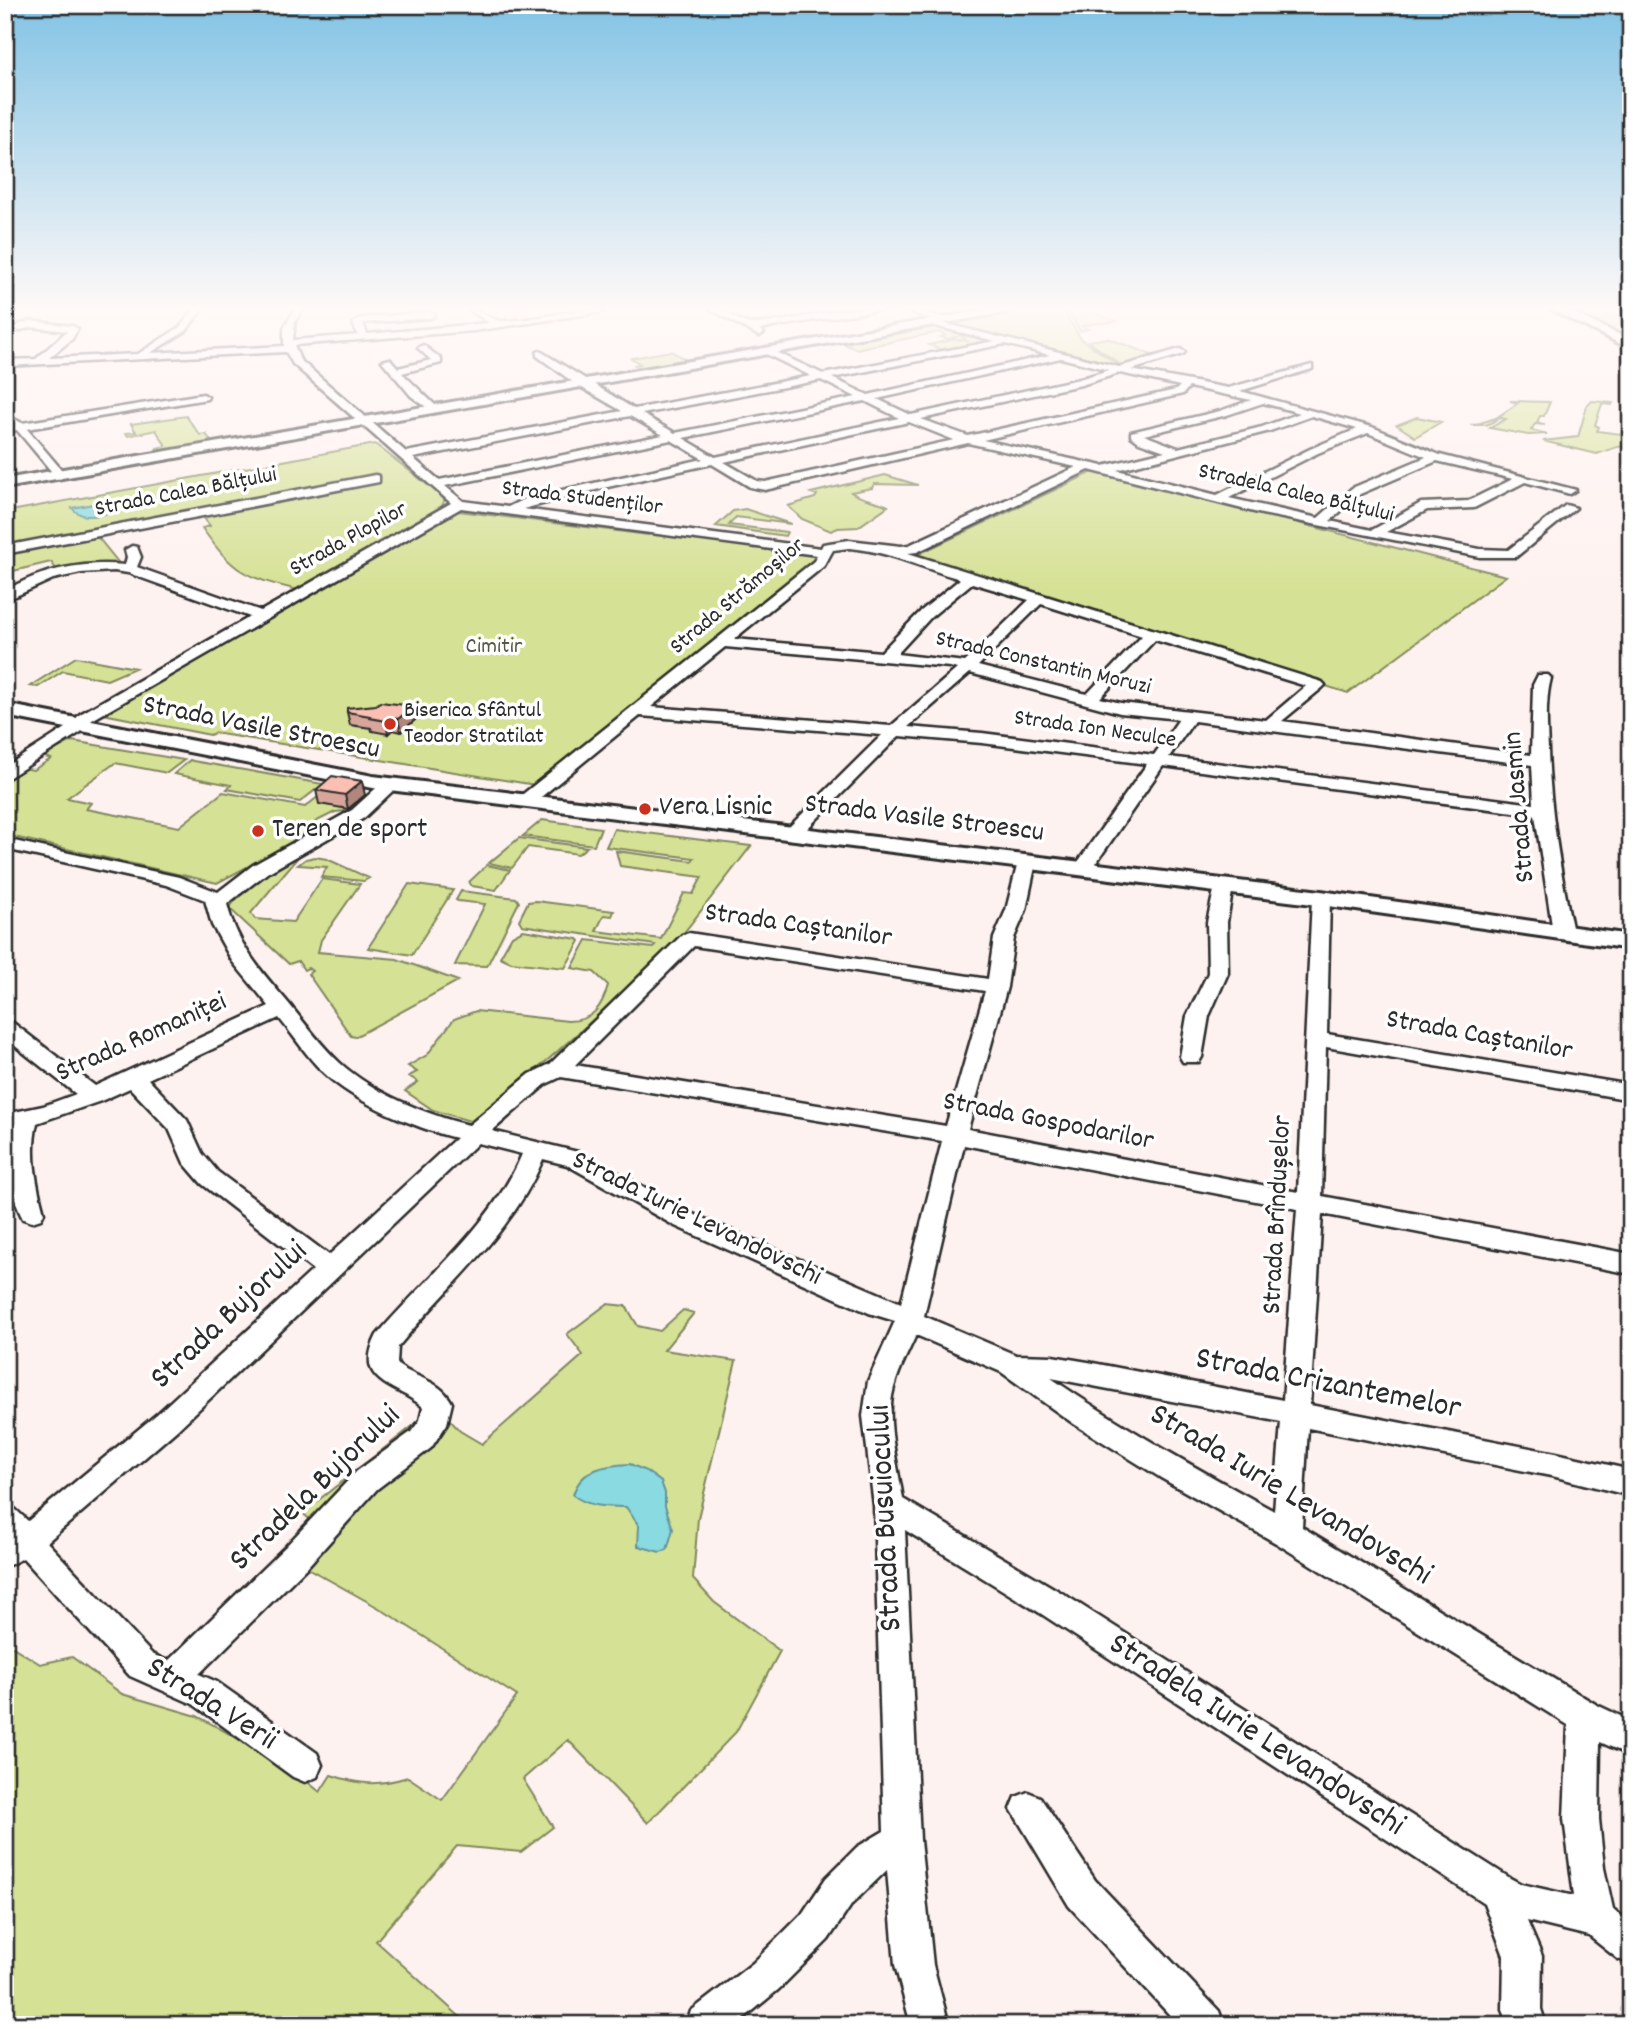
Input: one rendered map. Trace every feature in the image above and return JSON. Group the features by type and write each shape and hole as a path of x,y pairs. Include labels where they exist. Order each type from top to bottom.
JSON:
{"main road":[{"name":"Strada Calea Bălțului","path":"5,484 463,404"},
{"name":"Strada Vasile Stroescu","path":"5,710 391,785 1321,898 1631,942"}],"street":[{"path":"5,429 162,404"},
{"name":"Strada Studenților","path":"343,404 459,503 825,552"},
{"path":"427,404 433,409"},
{"path":"617,404 668,436 760,485 1126,404"},
{"path":"403,456 688,404"},
{"path":"438,484 835,404"},
{"name":"Stradela Calea Bălțului","path":"878,404 965,439 1374,534 1480,553 1511,554 1570,508"},
{"path":"511,510 526,502 978,404"},
{"path":"1177,452 1136,435 1250,404"},
{"path":"1275,404 1368,429 1436,457 1570,490"},
{"path":"1104,470 1277,426 1310,413"},
{"path":"5,417 20,427 60,475"},
{"path":"1218,499 1314,451 1368,429"},
{"path":"1321,522 1356,491 1436,457"},
{"name":"Strada Strămoșilor","path":"524,802 822,559 828,547 855,543 892,551 923,545 1086,467"},
{"name":"Strada Calea Bălțului","path":"5,550 375,479"},
{"path":"1374,534 1425,506 1470,505 1523,479"},
{"name":"Strada Plopilor","path":"5,775 80,724 86,716 459,503"},
{"path":"130,569 134,557 132,550"},
{"path":"892,551 915,561 1151,635 1090,700"},
{"path":"5,597 27,582 71,571 104,567 130,569 260,616"},
{"path":"886,656 926,614 969,578"},
{"path":"791,835 896,730 969,667 1038,599"},
{"name":"Strada Constantin Moruzi","path":"1151,635 1317,685 1270,725"},
{"name":"Strada Constantin Moruzi","path":"722,642 886,656 969,667 1120,708 1539,761"},
{"name":"Strada Jasmin","path":"1543,678 1537,698 1539,761 1553,885 1563,932"},
{"name":"Strada Ion Neculce","path":"637,711 896,730 1544,811"},
{"path":"1082,869 1189,717"},
{"path":"5,844 172,881 204,891 217,902 260,869 358,814 391,785"},
{"name":"Strada Busuiocului","path":"930,2025 914,1965 902,1840 889,1506 877,1416 878,1398 882,1381 910,1318 955,1135 997,987 1004,938 1016,910 1027,862"},
{"path":"1191,1057 1198,1016 1218,973 1217,922 1224,886"},
{"name":"Strada Brîndușelor","path":"1287,1534 1310,1204 1321,898"},
{"name":"Strada Iurie Levandovschi","path":"217,902 222,925 242,961 332,1068 354,1084 440,1126 573,1159 684,1220 910,1318 1011,1366 1084,1416 1171,1469 1287,1534 1585,1717 1631,1739"},
{"name":"Strada Caștanilor","path":"558,1069 689,939 997,987"},
{"name":"Strada Romaniței","path":"32,1213 16,1121 93,1096 281,1009"},
{"path":"5,1027 93,1096"},
{"name":"Strada Caștanilor","path":"1318,1039 1631,1093"},
{"path":"474,1134 538,1079 558,1069"},
{"name":"Strada Gospodarilor","path":"558,1069 955,1135 1631,1264"},
{"path":"134,1077 179,1126 188,1150 210,1178 331,1269"},
{"name":"Strada Bujorului","path":"12,1537 167,1422 474,1134"},
{"name":"Stradela Bujorului","path":"172,1679 298,1556 367,1480 421,1440 433,1424 438,1402 423,1390 397,1381 385,1370 382,1354 386,1343 516,1191 535,1150"},
{"name":"Strada Crizantemelor","path":"1011,1366 1052,1367 1297,1413 1631,1483"},
{"name":"Stradela Iurie Levandovschi","path":"889,1506 1051,1603 1497,1891 1518,1901 1598,1920 1631,1946"},
{"name":"Strada Verii","path":"12,1537 141,1665 205,1693 305,1765"},
{"path":"1585,1717 1581,1837 1587,1880 1598,1920"},
{"path":"1028,1808 1082,1893 1205,2025"},
{"path":"705,2025 766,1976 815,1927 839,1891 870,1860 902,1840"},
{"path":"1497,1891 1523,1956 1522,2009 1527,2025"}],"green space":[{"path":"1517,404 1549,404 1544,416 1540,416 1537,422 1545,425 1535,424 1531,430 1547,434 1528,435 1490,428 1506,419 1501,418 1486,425 1470,425 1483,424 1480,423 1496,418"},
{"path":"1589,404 1613,404 1602,404 1595,425 1599,427 1597,431 1621,434 1624,423 1631,424 1631,446 1617,447 1597,454 1543,441 1578,437"},
{"path":"186,416 200,435 206,434 213,444 153,454 157,448 166,446 156,430 128,436 126,433 136,432 131,424"},
{"path":"1417,417 1441,422 1415,437 1397,425"},
{"path":"375,444 442,496 445,499 442,506 298,590 252,577 232,564 202,528 210,526 200,513 92,530 118,562 58,572 51,562 5,573 5,512"},
{"path":"1095,471 1506,576 1348,693 912,557"},
{"path":"885,475 918,485 874,484 872,488 851,492 888,506 858,527 831,531 802,519 788,506 815,498 817,495 811,493"},
{"path":"745,509 791,524 736,517 729,525 787,532 785,536 716,526 733,511"},
{"name":"Cimitir","path":"458,511 648,535 652,531 817,554 817,558 535,785 214,733 210,735 98,713 147,689"},
{"path":"76,657 135,668 107,680 63,671 38,687 30,686"},
{"path":"72,741 184,760 167,773 115,763 67,798 91,803 86,809 179,827 223,792 305,807 328,789 320,804 355,810 335,812 303,828 311,833 217,883 5,835 5,780 23,768 33,770 51,759 42,756"},
{"path":"190,760 323,784 300,802 227,789 231,785 174,774"},
{"path":"542,820 601,828 594,845 523,836"},
{"path":"614,829 751,846 669,952 532,1074 473,1122 433,1110 405,1091 418,1082 409,1076 417,1072 408,1066 427,1055 454,1019 476,1011 568,1021 584,1019 595,1012 608,985 594,972 572,968 587,940 653,948 655,945 522,925 519,920 528,902 614,911 612,916 604,915 596,931 661,939 684,893 693,894 702,877 620,866 616,851 692,861 694,858 606,847"},
{"path":"519,838 587,847 578,854 528,847 512,868 489,863"},
{"path":"304,850 251,913 255,919 293,922 322,879 360,884 321,940 318,952 397,959 458,981 355,1037 351,1036 308,974 312,971 308,968 304,970 298,961 289,964 229,908 251,881"},
{"path":"315,857 327,859 369,878 364,881 321,877 327,867 298,865"},
{"path":"487,865 510,870 496,890 472,886 469,882"},
{"path":"409,884 453,890 412,955 368,948"},
{"path":"461,891 516,898 519,902 487,966 455,965 485,904 456,900"},
{"path":"523,930 580,941 565,968 511,962 500,957 512,936"},
{"path":"607,1304 626,1306 638,1326 660,1331 683,1310 694,1313 664,1350 736,1361 698,1518 693,1579 714,1602 780,1651 736,1732 648,1823 568,1740 523,1779 553,1827 521,1852 457,1846 376,1941 469,2025 5,2025 5,1642 40,1664 72,1657 122,1694 197,1716 289,1767 320,1792 331,1775 370,1783 408,1777 442,1800 517,1696 379,1608 279,1552 316,1524 302,1513 414,1425 450,1420 460,1431 482,1444 583,1355 567,1334"}],"water":[{"path":"109,501 122,503 117,508 97,516 83,515 72,508"},
{"path":"630,1464 661,1482 673,1529 667,1550 660,1552 638,1546 639,1526 626,1507 592,1504 573,1495 588,1474 612,1465"}],"building":[{"path":"380,702 414,706 398,719 389,717 386,721 347,712 347,708 376,705"},
{"path":"332,776 362,781 345,795 316,790"}],"place":[{"name":"Biserica Sfântul Teodor Stratilat","path":"390,724"},
{"name":"Vera Lisnic","path":"645,809"},
{"name":"Teren de sport","path":"258,831"}]}
